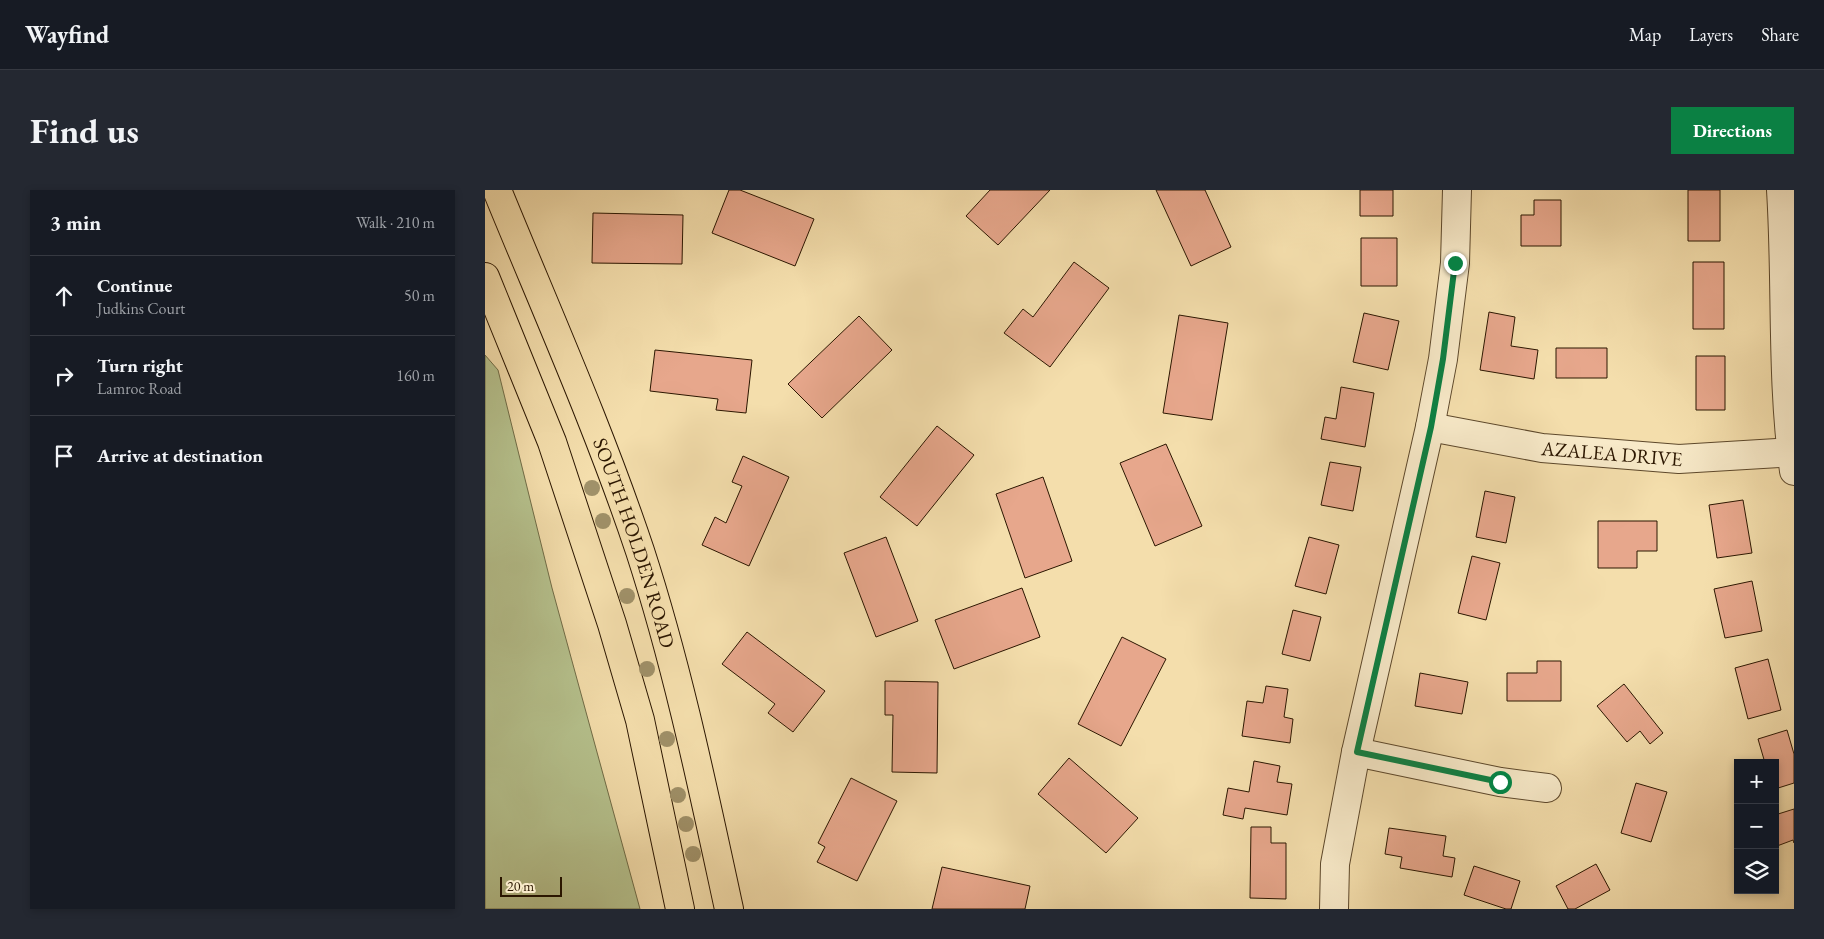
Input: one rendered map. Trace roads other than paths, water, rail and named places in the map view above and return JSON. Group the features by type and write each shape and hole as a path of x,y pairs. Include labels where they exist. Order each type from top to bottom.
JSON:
{"main road":[{"name":"SOUTH HOLDEN ROAD","path":"497,190 611,468 640,553 672,661 703,786 729,909"},
{"path":"485,277 551,442 612,624 640,720 680,909"}],"street":[{"path":"485,192 490,190"},
{"path":"1334,909 1335,864 1357,752 1431,427 1443,359 1455,263 1457,190"},
{"path":"1781,190 1787,380 1793,458"},
{"name":"AZALEA DRIVE","path":"1431,427 1542,448 1679,459 1793,458"},
{"path":"1357,752 1500,782 1547,788"}]}
